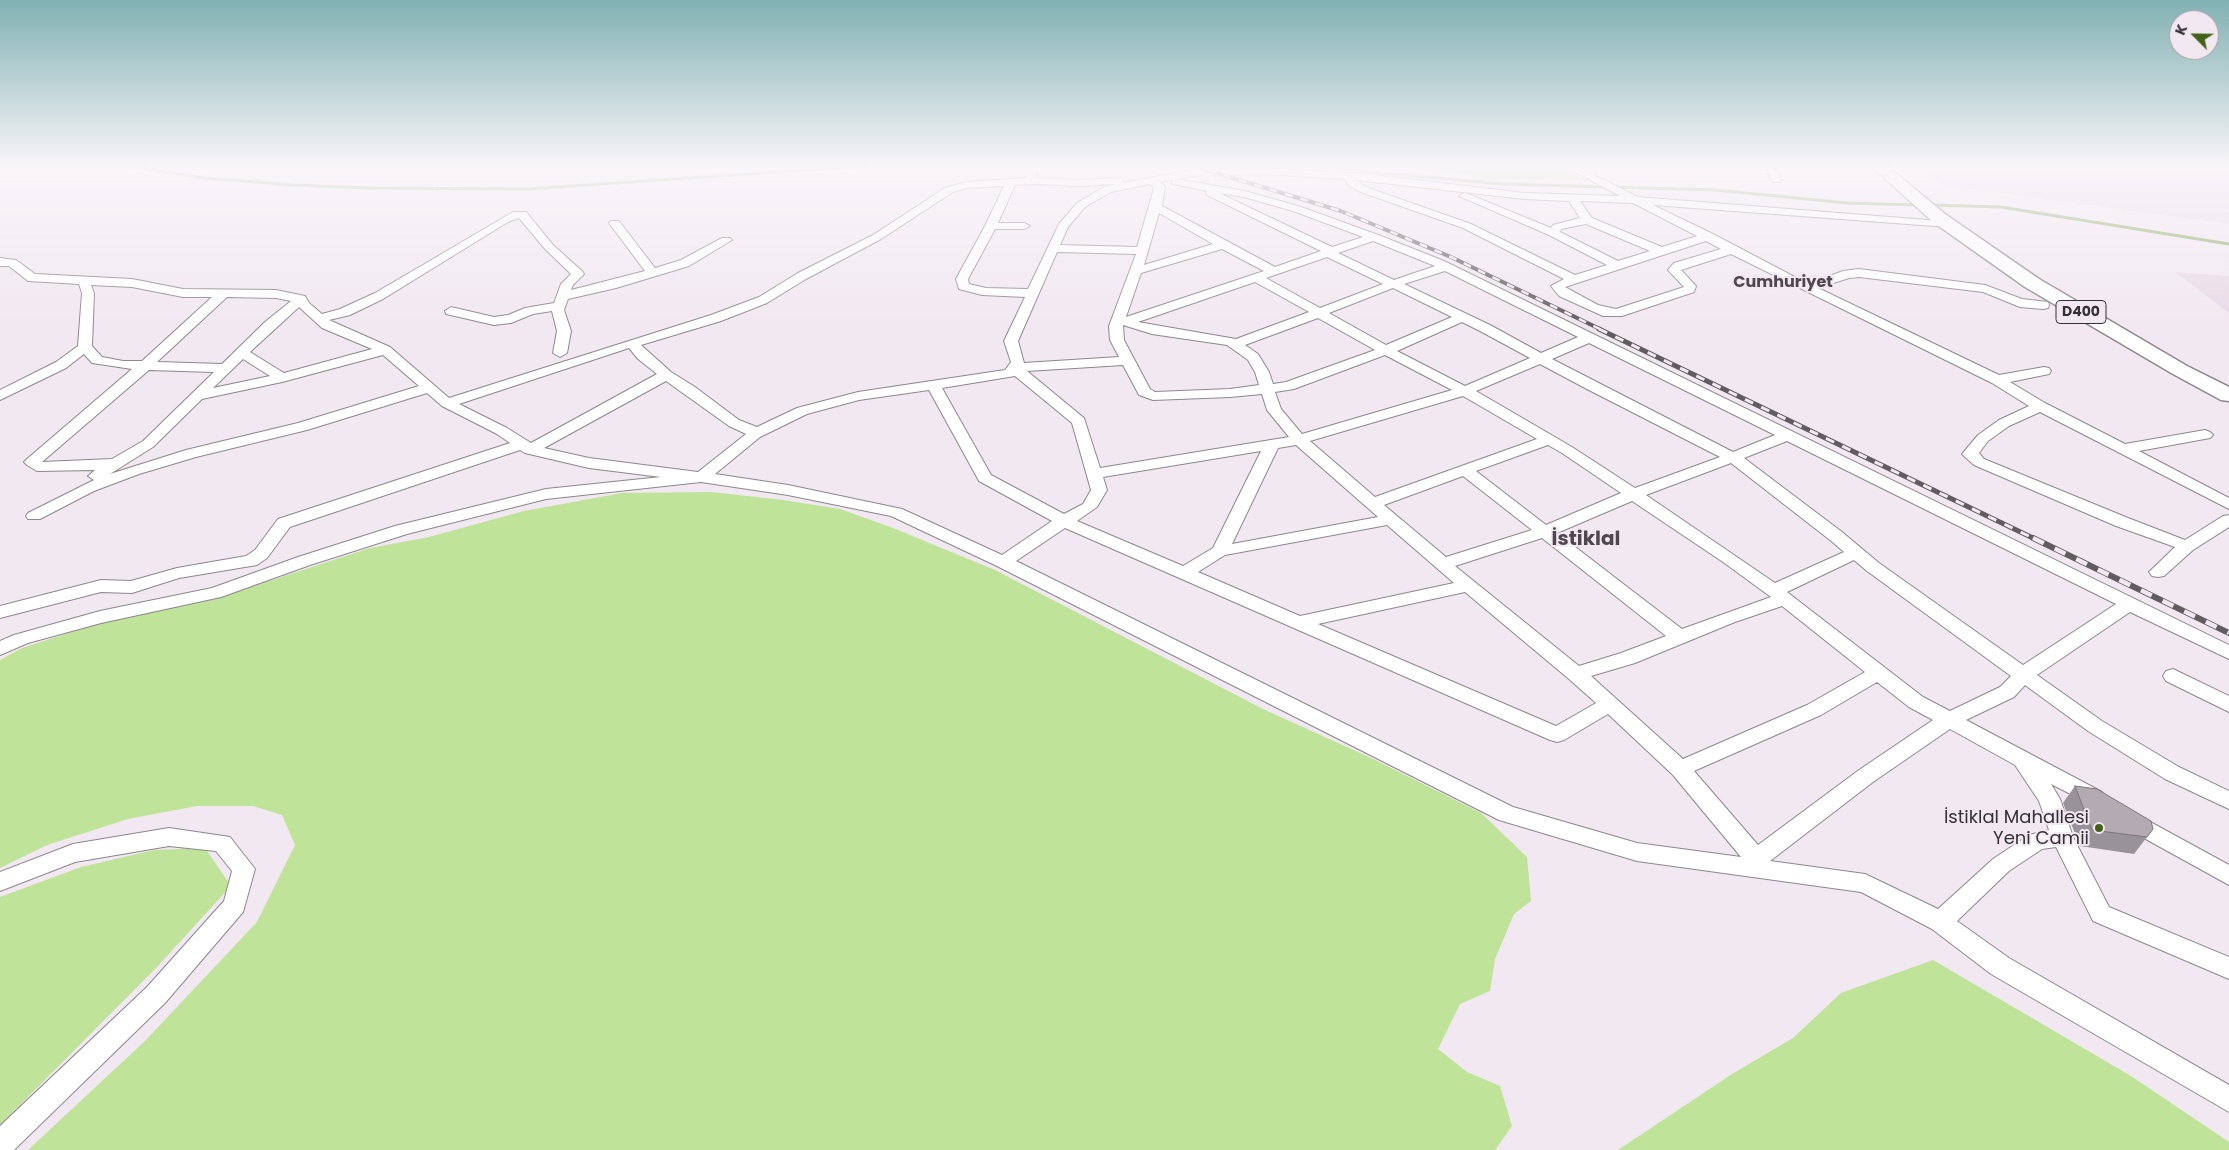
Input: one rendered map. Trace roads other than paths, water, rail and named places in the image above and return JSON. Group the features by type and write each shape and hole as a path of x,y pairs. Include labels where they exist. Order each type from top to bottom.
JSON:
{"highway":[{"name":"D400","path":"1949,220 2229,380"},
{"name":"D400","path":"1949,220 2032,283 2180,370 2229,396"}],"street":[{"path":"320,319 345,312 380,296 505,220"},
{"path":"527,220 549,247 578,274 567,284 558,310 564,331 560,352"},
{"path":"446,404 632,343 716,318 763,300 802,276 877,237 904,220"},
{"path":"994,220 962,279 963,286 986,292 1032,293"},
{"path":"0,649 22,639 100,617 215,593 304,561 410,527 546,494 701,477 757,433 802,411 858,396 1009,374 1018,362 1012,341 1063,226 1068,220"},
{"path":"1123,320 1150,220"},
{"path":"1178,220 1276,272"},
{"path":"1269,220 1331,253 1541,357 1590,385 1732,457 1873,567 2095,726 2172,773 2229,800"},
{"path":"1327,220 1446,267 2229,653"},
{"path":"1451,220 1509,245 1574,279"},
{"path":"1521,220 1617,265"},
{"path":"1553,233 1557,227 1586,220 1661,251"},
{"path":"1675,220 1807,288 1997,380 2040,406 2229,504"},
{"path":"1944,220 1949,220"},
{"path":"614,223 653,273"},
{"path":"991,226 1024,226"},
{"path":"1709,236 1560,284 1558,286 1559,290 1603,312 1617,313 1690,289 1690,286 1674,270 1678,266 1733,249"},
{"path":"1373,237 1276,272 1123,320 1116,326 1117,340 1144,392 1154,396 1268,390 1289,386 1353,361 1385,351 1461,318"},
{"path":"451,311 494,321 511,319 530,311 685,263 726,240"},
{"path":"1136,272 1223,245"},
{"path":"1053,248 1142,251"},
{"path":"0,262 12,263 32,278 132,284 183,293 276,294 301,299"},
{"path":"1234,344 1393,284 1446,267"},
{"path":"1807,288 1847,274 1859,273 1985,289 2020,302 2043,305"},
{"path":"1256,278 1385,351 1465,391 1634,494 1729,558 1916,702 2023,759 2229,876"},
{"path":"84,281 88,293 85,347 97,360 146,365 225,368"},
{"path":"116,464 64,467 37,466 32,462 146,365 222,294"},
{"path":"301,299 304,305 326,326 385,350 446,404 502,431 526,447 589,463 730,480 896,512 1003,562 1506,814 1637,852 1751,863 1865,882 1940,922 2000,966 2229,1099"},
{"path":"301,299 225,368 148,444 34,516 88,488 132,471 191,453 312,424 429,388"},
{"path":"1123,320 1152,330 1216,338 1234,344 1253,357 1262,372 1274,410 1299,440 1468,586 1576,674 1680,769 1751,863"},
{"path":"1094,474 1299,440 1333,428 1465,391 1588,338"},
{"path":"632,343 643,356 666,375 690,390 734,423 757,433"},
{"path":"0,396 61,365 85,347"},
{"path":"197,396 282,378 385,350"},
{"path":"242,353 282,378"},
{"path":"1014,368 1129,360"},
{"path":"1003,562 1064,521 1090,507 1099,490 1079,421 1014,368"},
{"path":"1997,380 2044,371"},
{"path":"0,612 101,586 132,587 177,573 251,561 261,554 284,523 526,447 666,375"},
{"path":"933,385 985,478 1064,521 1557,735 1608,705"},
{"path":"2040,406 2004,423 1983,438 1970,454 1979,462 2122,522 2187,546"},
{"path":"1443,564 1544,532 1634,494 1678,479 1786,436"},
{"path":"2124,449 2205,436"},
{"path":"1373,503 1548,440"},
{"path":"1220,551 1272,445"},
{"path":"1465,470 1680,637"},
{"path":"1183,574 1220,551 1392,519"},
{"path":"2158,572 2187,546 2229,520"},
{"path":"1576,674 1628,658 1779,595 1856,553"},
{"path":"1296,623 1468,586"},
{"path":"1751,863 1866,776 1947,720 2006,692 2024,674 2129,604"},
{"path":"1680,769 1814,710 1877,673"},
{"path":"2174,676 2229,705"},
{"path":"2023,759 2049,800 2062,837 2102,914 2229,968"},
{"path":"0,882 73,853 169,837 222,843 244,869 235,905 156,994 0,1144"},
{"path":"1940,922 2001,865 2036,841 2062,837"}],"waterway":[{"path":"2079,220 2229,244"}],"railway":[{"path":"1362,220 1451,257 1602,330"},
{"path":"1599,329 2035,539"},
{"path":"2033,538 2229,633"}],"place":[{"name":"İstiklal Mahallesi Yeni Camii","path":"2099,828"}],"district":[{"name":"Cumhuriyet","path":"1783,283"},
{"name":"İstiklal","path":"1586,540"}]}
